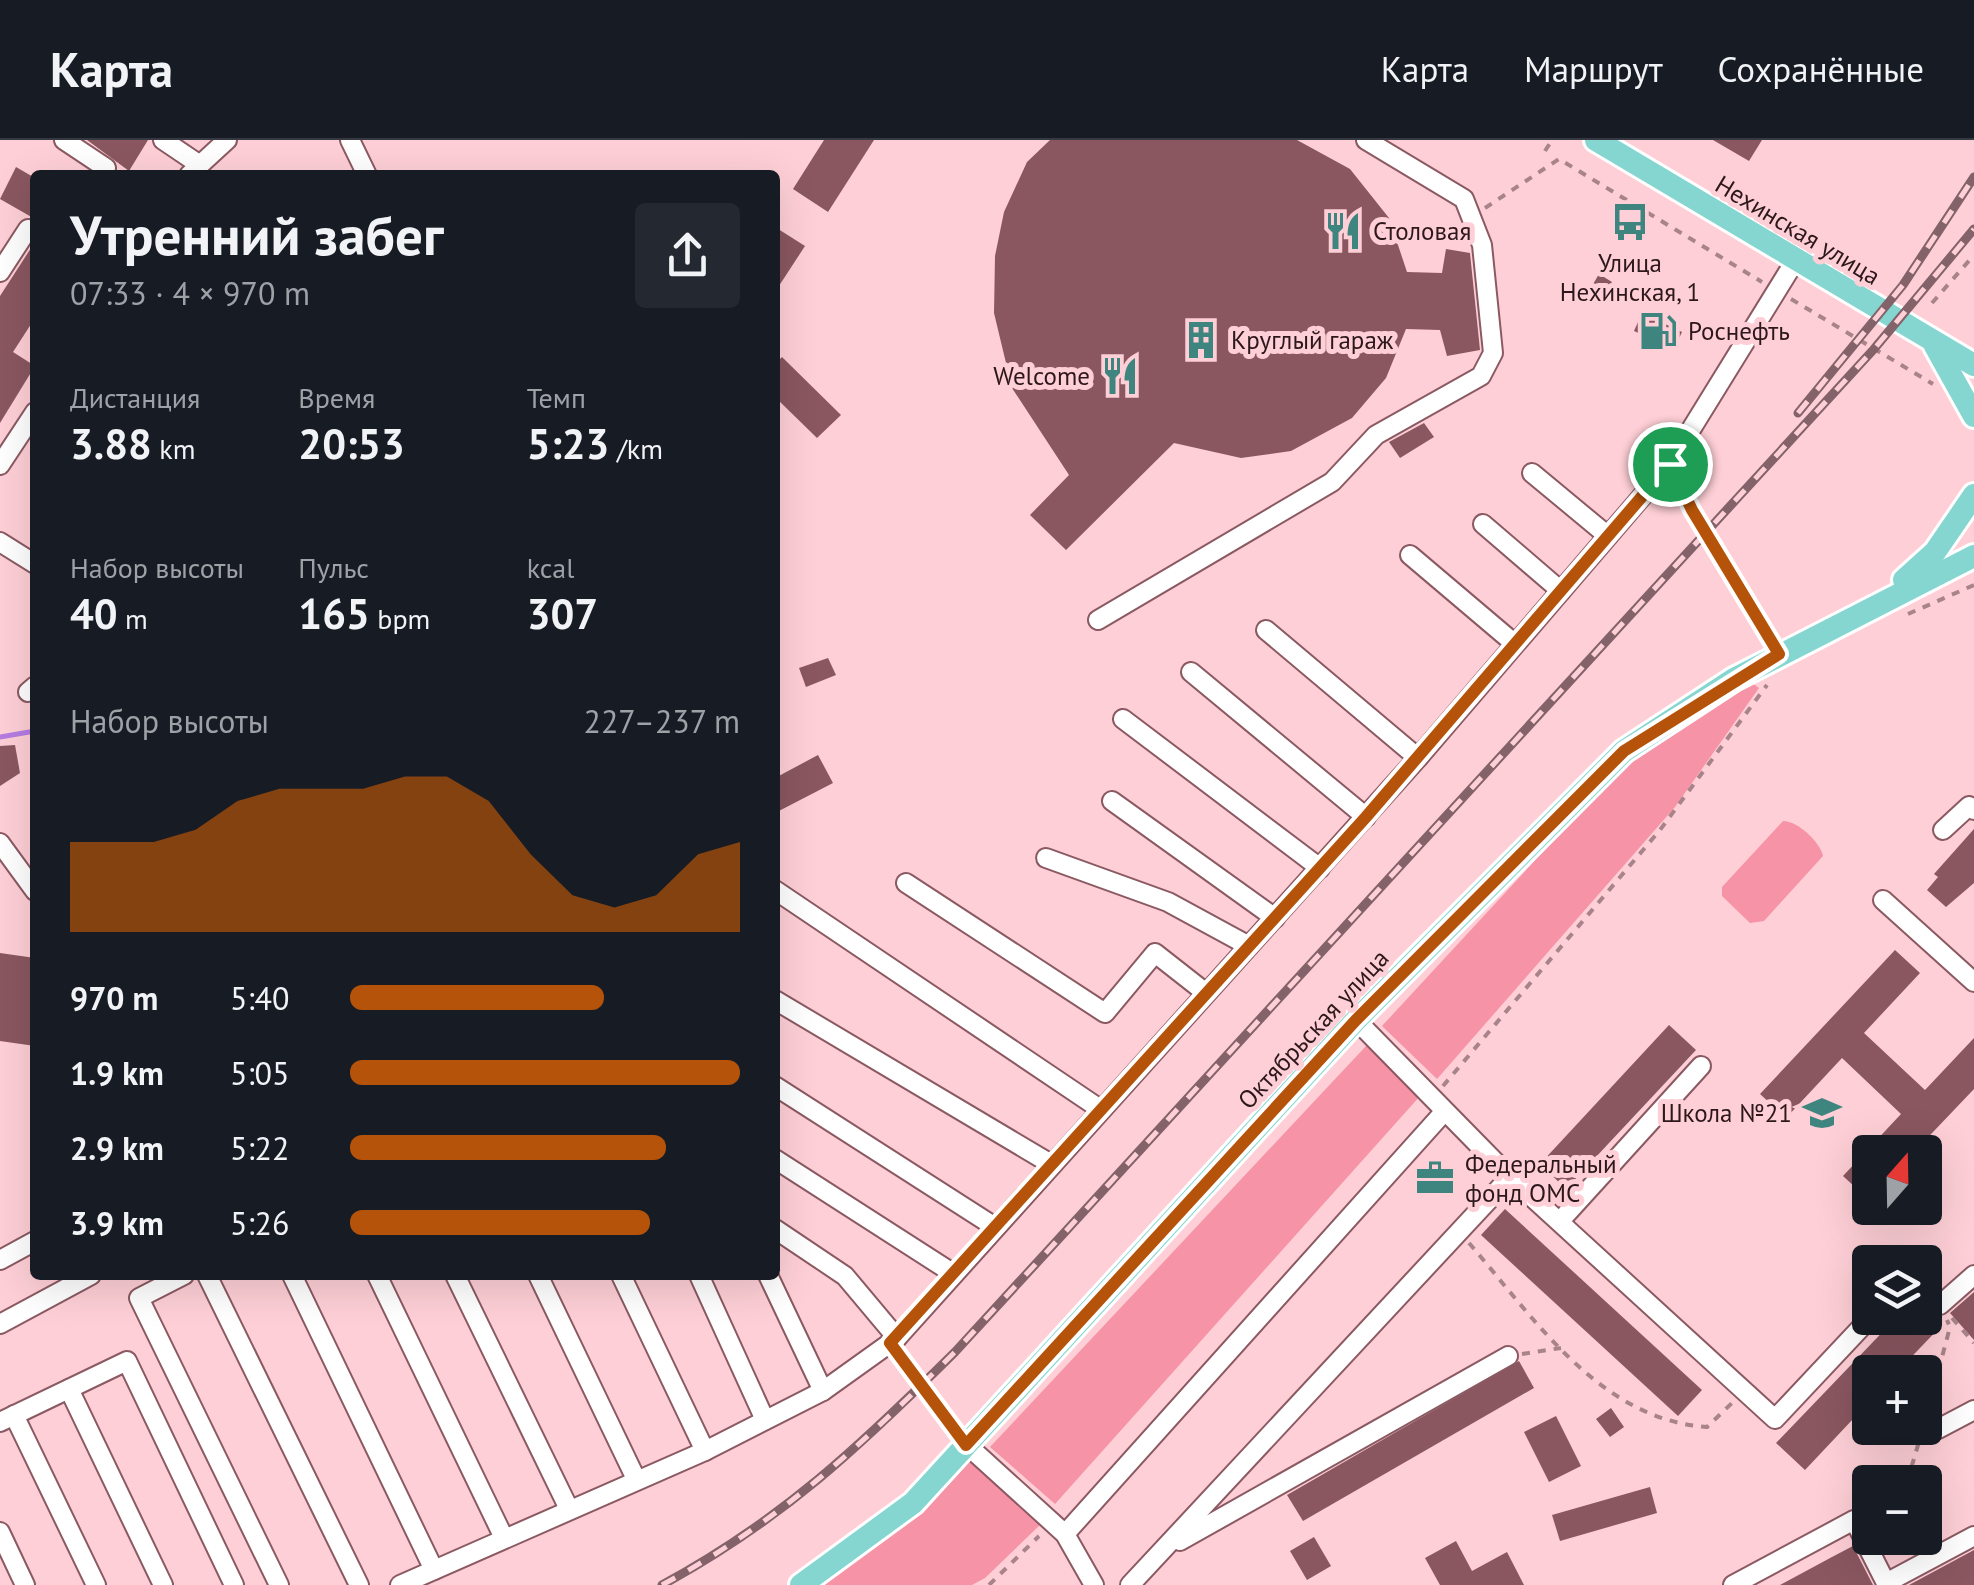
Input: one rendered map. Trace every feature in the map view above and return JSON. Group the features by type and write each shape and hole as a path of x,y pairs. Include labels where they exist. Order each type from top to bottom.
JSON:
{"main road":[{"name":"Нехинская улица","path":"1596,140 1935,346 1974,365"},
{"path":"1935,346 1971,408"},
{"path":"1883,600 1935,552 1974,495"},
{"name":"Октябрьская улица","path":"802,1585 913,1503 1356,1020 1624,751 1883,600 1974,556"}],"street":[{"path":"64,140 106,168"},
{"path":"163,140 193,169 227,140"},
{"path":"350,140 364,170"},
{"path":"1098,620 1332,482 1376,435 1481,376 1493,353 1482,245 1464,200 1366,140"},
{"path":"0,272 30,230"},
{"path":"400,1585 704,1451 823,1391 894,1341 1366,817 1670,464 1796,261"},
{"path":"0,465 30,420"},
{"path":"1532,472 1608,536"},
{"path":"1482,524 1561,591"},
{"path":"0,542 30,561"},
{"path":"1410,555 1516,644"},
{"path":"1266,630 1418,758"},
{"path":"1191,672 1366,817"},
{"path":"1123,719 1320,868"},
{"path":"1112,800 1275,918"},
{"path":"1943,830 1969,806 1974,810"},
{"path":"0,844 30,884"},
{"path":"1046,858 1168,902 1249,946"},
{"path":"906,882 1105,1013 1155,953 1206,992"},
{"path":"780,893 1100,1109"},
{"path":"1883,900 1974,982"},
{"path":"780,1003 1051,1164"},
{"path":"1356,1020 1510,1177 1775,1419 1854,1335"},
{"path":"1560,1221 1701,1066"},
{"path":"780,1089 995,1227"},
{"path":"1059,1528 1438,1105"},
{"path":"780,1162 954,1274"},
{"path":"1130,1585 1510,1177"},
{"path":"780,1232 846,1276 894,1341"},
{"path":"0,1260 30,1244"},
{"path":"1942,1303 1974,1275"},
{"path":"0,1324 82,1280"},
{"path":"174,1280 138,1298 279,1585"},
{"path":"209,1280 359,1585"},
{"path":"294,1280 434,1570"},
{"path":"379,1280 504,1538"},
{"path":"457,1280 569,1509"},
{"path":"540,1280 636,1479"},
{"path":"623,1280 704,1451"},
{"path":"701,1280 766,1420"},
{"path":"770,1280 823,1391"},
{"path":"1162,1551 1508,1356"},
{"path":"96,1585 7,1418 127,1361 234,1585"},
{"path":"68,1389 163,1585"},
{"path":"1942,1421 1974,1410"},
{"path":"966,1445 1059,1528 1094,1585"},
{"path":"1733,1585 1854,1520 1886,1584 1974,1536"},
{"path":"0,1532 24,1585"}],"path":[{"path":"1545,151 1552,140"},
{"path":"1464,200 1483,209 1560,160 1971,408"},
{"path":"1932,304 1974,255"},
{"path":"1438,1105 1660,830 1778,664 1670,464"},
{"path":"1459,1232 1560,1348 1608,1394 1675,1425 1707,1427 1744,1390"},
{"path":"1942,1307 1974,1343"},
{"path":"1942,1310 1950,1328 1942,1365"},
{"path":"894,1341 966,1445"},
{"path":"1508,1356 1560,1348"},
{"path":"989,1585 1059,1528"}],"shaded area":[{"path":"1748,680 1759,688 1675,807 1437,1079 1382,1026 1614,775"},
{"path":"1783,821 1808,833 1823,856 1764,921 1750,923 1722,896 1722,887"},
{"path":"1367,1045 1420,1096 1055,1504 990,1447"},
{"path":"971,1459 1043,1522 985,1578 972,1585 816,1585 923,1513"}],"building":[{"path":"87,140 148,140 128,170"},
{"path":"824,140 874,140 828,212 793,189"},
{"name":"Круглый гараж","path":"1050,140 1297,140 1350,169 1389,218 1407,272 1442,273 1446,249 1470,253 1480,350 1447,356 1440,330 1406,329 1386,378 1352,418 1291,451 1241,458 1174,443 1066,550 1030,515 1069,475 1012,388 994,313 995,256 1004,212 1027,162"},
{"path":"1713,140 1762,140 1749,161"},
{"path":"16,167 30,175 30,216 0,199"},
{"path":"780,230 805,246 780,284"},
{"path":"30,250 30,326 13,352 30,363 30,374 0,423 0,296"},
{"path":"1599,274 1612,282 1602,299 1589,291"},
{"path":"1642,313 1682,332 1674,349 1634,331"},
{"path":"780,359 841,415 817,438 780,402"},
{"path":"1424,423 1434,437 1400,458 1389,442"},
{"path":"828,658 836,675 806,687 799,668"},
{"path":"15,745 20,773 0,786 0,746"},
{"path":"818,755 833,783 780,810 780,775"},
{"path":"1974,829 1974,883 1946,907 1927,890 1938,877 1934,874"},
{"path":"1895,950 1920,973 1864,1033 1925,1090 1974,1038 1974,1089 1930,1135 1881,1135 1901,1114 1842,1058 1786,1118 1760,1094"},
{"path":"0,953 30,957 30,1045 0,1041"},
{"path":"1669,1025 1696,1050 1566,1189 1540,1164"},
{"path":"1852,1166 1852,1184 1843,1176"},
{"path":"1505,1209 1702,1390 1678,1416 1481,1235"},
{"path":"1974,1292 1974,1340 1950,1313"},
{"path":"1880,1335 1932,1335 1913,1355 1860,1355"},
{"path":"1519,1361 1534,1388 1303,1521 1287,1495"},
{"path":"1852,1364 1852,1420 1805,1470 1776,1443"},
{"path":"1611,1408 1624,1427 1610,1437 1596,1419"},
{"path":"1556,1416 1581,1466 1549,1482 1524,1432"},
{"path":"1650,1487 1657,1513 1560,1541 1552,1515"},
{"path":"1314,1537 1331,1566 1307,1580 1290,1551"},
{"path":"1456,1541 1472,1571 1507,1552 1524,1585 1440,1585 1425,1558"},
{"path":"1852,1547 1852,1555 1858,1555 1873,1585 1780,1585"},
{"path":"1974,1550 1974,1585 1909,1585"}],"waterway":[{"path":"0,737 30,732"}],"railway":[{"path":"1798,413 1903,285 1974,177"},
{"path":"662,1585 745,1535 818,1480 955,1352 1874,349 1974,229"}],"place":[{"name":"Улица Нехинская, 1","path":"1630,222"},
{"name":"Столовая","path":"1343,231"},
{"name":"Роснефть","path":"1658,331"},
{"name":"Круглый гараж","path":"1201,340"},
{"name":"Welcome","path":"1120,376"},
{"name":"Школа №21","path":"1822,1113"},
{"name":"Федеральный фонд ОМС","path":"1435,1178"}],"route":[{"path":"1670,464 1692,510 1779,654 1624,751 1356,1020 966,1445 890,1343 1366,817 1670,464"}]}
